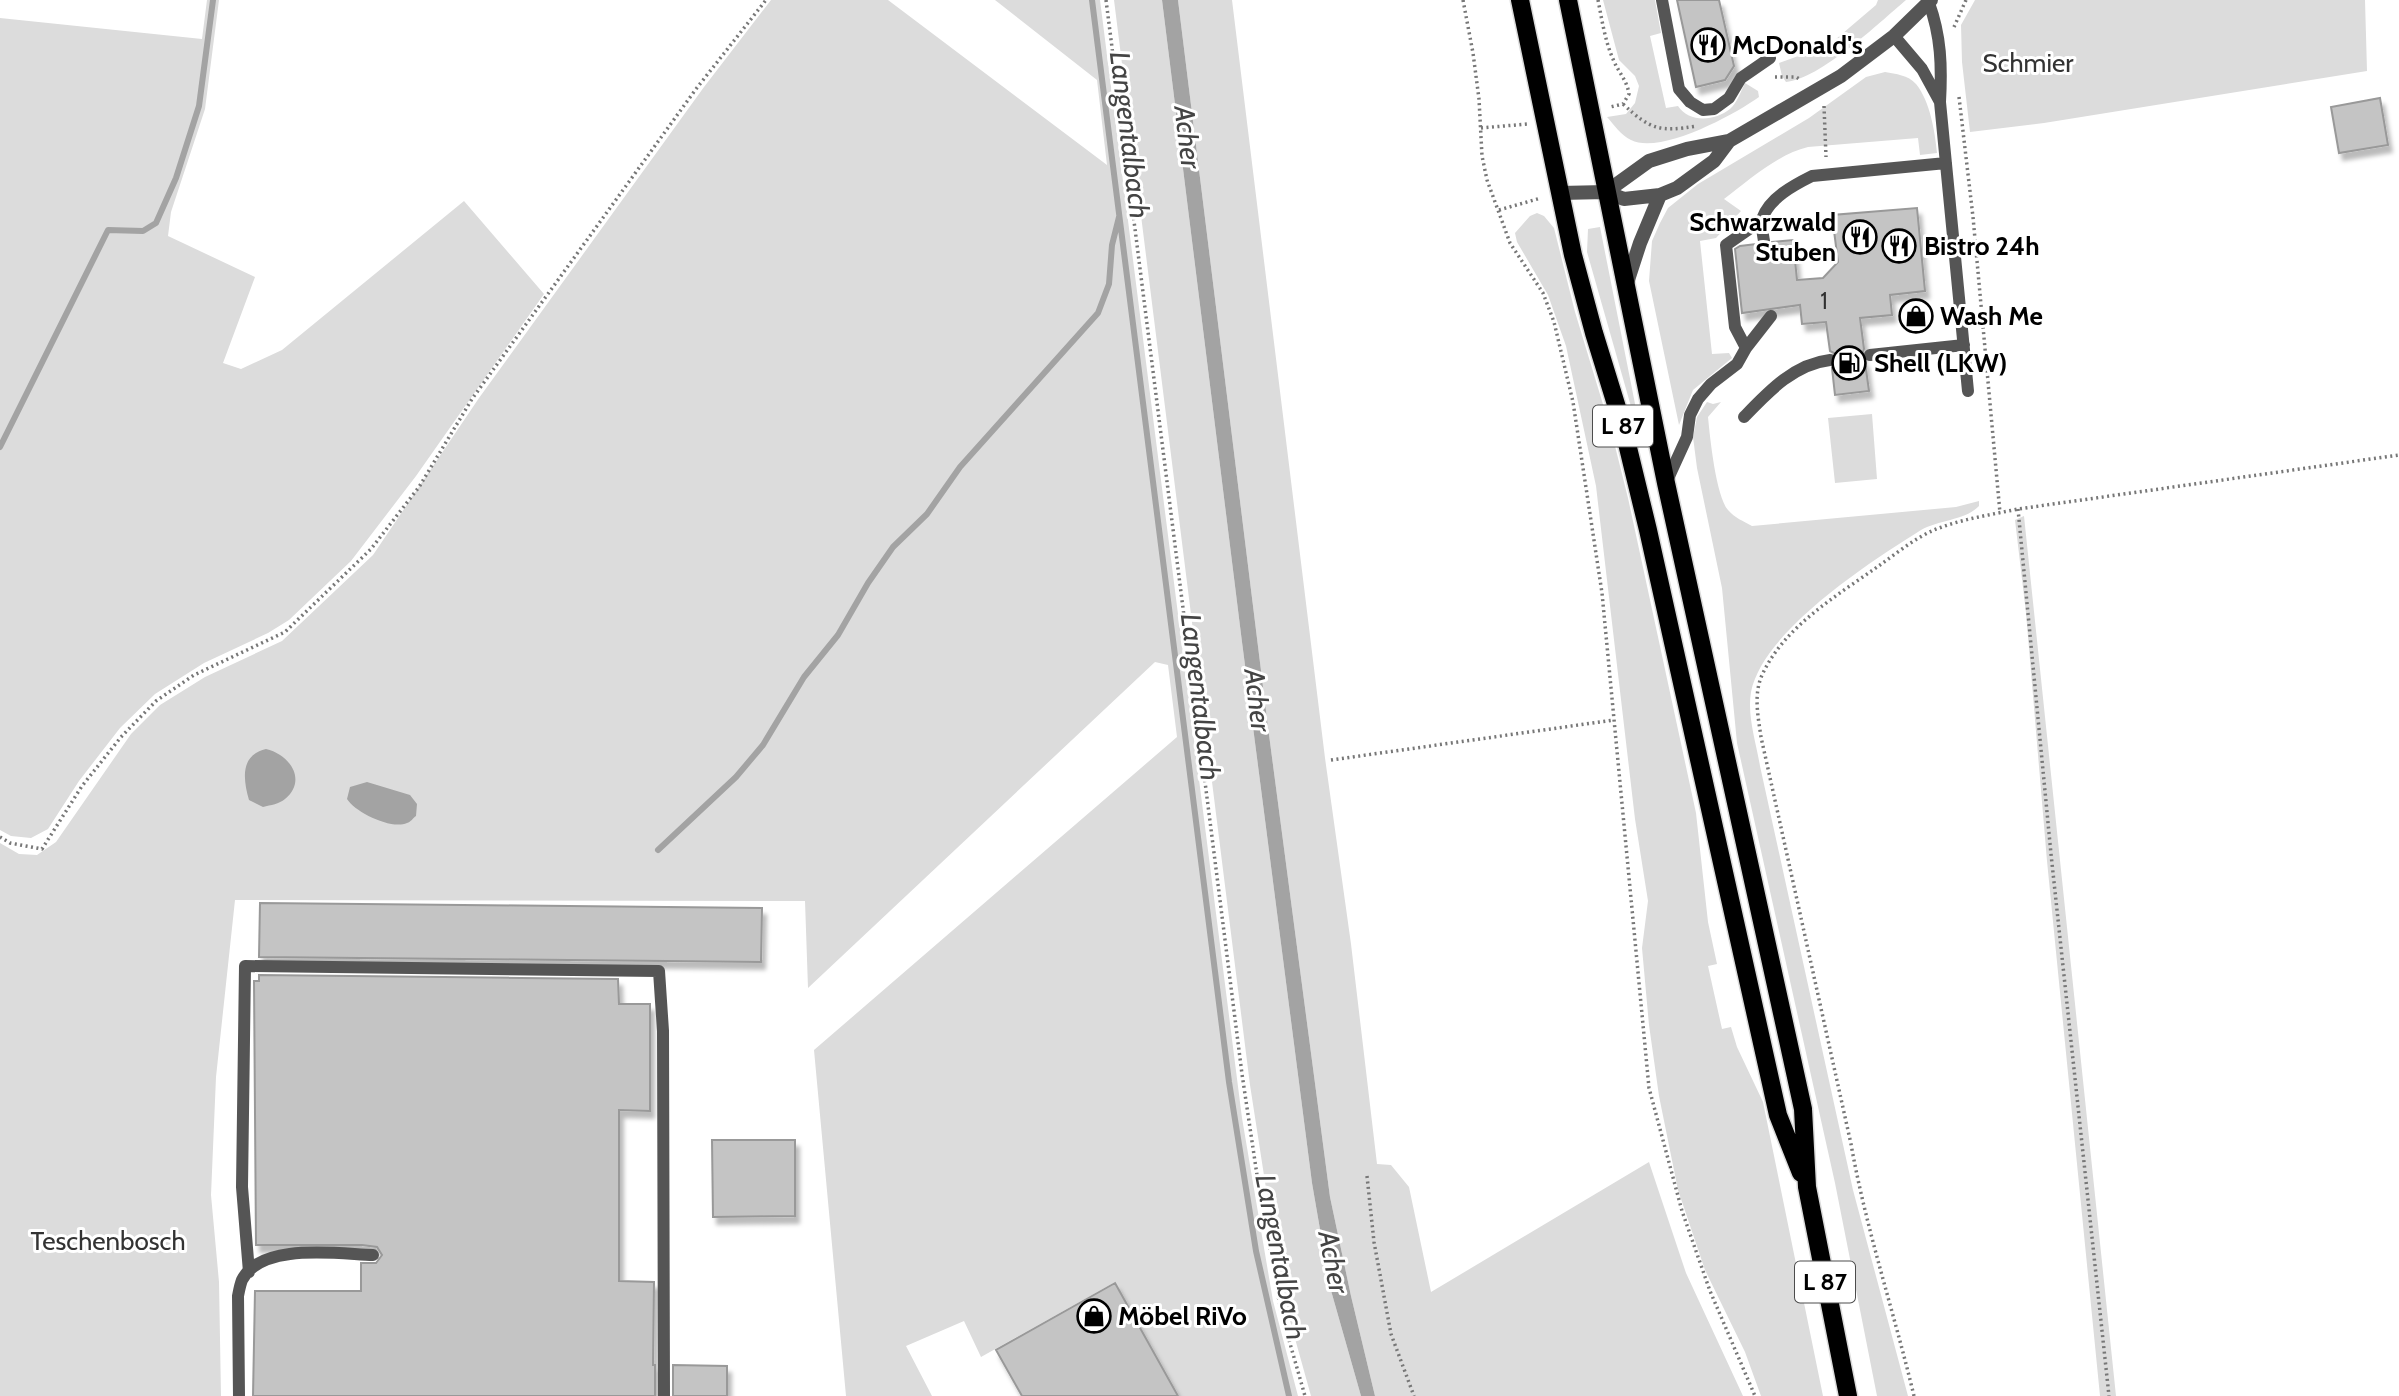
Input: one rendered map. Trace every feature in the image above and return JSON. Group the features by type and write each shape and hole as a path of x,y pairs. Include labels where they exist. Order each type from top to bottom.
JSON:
{"main road":[{"name":"L 87","path":"1520,0 1573,255 1623,427 1648,530 1778,1115 1807,1187"},
{"name":"L 87","path":"1568,0 1666,484 1803,1109 1807,1187 1848,1396"}],"street":[{"path":"1606,191 1648,161 1687,149 1729,141 1841,76 1894,36 1930,1"},
{"path":"1560,193 1606,191 1624,200 1660,195 1677,188 1714,161 1729,141"},
{"path":"1626,287 1640,243 1660,195"}],"lane":[{"path":"1662,0 1679,89 1690,102 1703,110 1714,109 1729,98 1741,78 1770,58"},
{"path":"1930,1 1938,28 1942,72 1940,102 1968,391"},
{"path":"1894,36 1922,69 1940,102"},
{"path":"1746,348 1735,327 1726,245 1762,220 1773,202 1793,186 1812,176 1946,163"},
{"path":"1762,220 1764,241"},
{"path":"1666,484 1687,437 1690,415 1698,399 1711,384 1737,364 1771,316"},
{"path":"1870,355 1964,345"},
{"path":"1744,417 1776,384 1814,362 1830,360"},
{"path":"248,1272 242,1187 245,966 659,971 663,1031 664,1396"},
{"path":"239,1396 238,1296 242,1280 248,1272 265,1259 286,1254 373,1255"}],"path":[{"path":"0,837 10,844 42,849 82,786 121,737 156,701 194,675 285,632 371,550 419,487 488,377 696,89 766,0"},
{"path":"1106,0 1242,1074 1281,1312 1305,1396"},
{"path":"1463,0 1479,99 1482,156 1487,180 1510,243 1543,293 1554,322 1573,402 1602,593 1649,1088 1690,1234 1710,1291 1755,1396"},
{"path":"1952,35 1965,0"},
{"path":"1958,87 1973,217 2000,513"},
{"path":"1623,104 1640,120 1655,128 1677,129 1704,125 1710,121 1714,109"},
{"path":"1499,210 1560,193"},
{"path":"1914,1396 1860,1197 1756,708 1762,675 1781,644 1797,627 1855,583 1932,531 1958,521 2018,509 2399,455"},
{"path":"2018,509 2051,854 2109,1396"},
{"path":"1331,760 1614,720"},
{"path":"1367,1176 1374,1242 1391,1334 1414,1396"}],"green space":[{"path":"207,0 219,0 205,109 171,212 168,236 255,277 223,363 241,369 282,350 464,201 544,294 416,476 351,561 289,620 268,633 204,663 155,694 120,728 79,781 48,829 31,838 11,836 0,830 0,18 202,39"},
{"name":"Teschenbosch","path":"771,0 888,0 1107,165 1097,80 995,0 1100,0 1242,1118 1273,1301 1298,1396 1179,1396 1115,1282 981,1357 964,1321 906,1346 932,1396 846,1396 814,1050 1177,737 1168,665 1155,662 808,988 805,901 235,900 216,1077 211,1195 219,1282 221,1396 0,1396 0,843 19,854 37,855 56,842 131,734 160,705 205,677 282,641 373,555 479,398 704,87"},
{"path":"1114,0 1162,0 1312,1183 1330,1287 1361,1396 1311,1396 1289,1317 1272,1227 1250,1085"},
{"path":"1178,0 1232,0 1377,1164 1391,1165 1409,1187 1431,1292 1649,1162 1686,1273 1743,1396 1375,1396 1330,1197 1268,727"},
{"path":"1603,0 1655,0 1661,33 1650,36 1666,108 1678,106 1695,118 1717,116 1732,106 1745,83 1758,91 1759,97 1733,113 1678,138 1644,143 1627,138 1607,117 1626,114 1635,103 1639,86 1635,76 1619,60"},
{"path":"1878,0 1906,0 1832,61 1800,79 1786,82 1779,63 1829,45 1876,5"},
{"name":"Schmier","path":"1975,0 2365,0 2367,71 2044,123 1970,132 1962,62 1961,25"},
{"path":"1885,72 1902,75 1916,84 1921,91 1931,117 1937,153 1920,155 1918,138 1808,147 1786,155 1724,199 1741,211 1716,238 1700,241 1712,354 1729,353 1732,358 1693,390 1679,425 1649,281 1652,241 1668,208 1698,184 1809,118 1866,77"},
{"path":"1537,213 1544,216 1554,228 1628,498 1696,813 1708,922 1717,964 1708,966 1722,1029 1731,1027 1737,1047 1763,1102 1823,1396 1761,1396 1745,1352 1705,1270 1678,1190 1659,1096 1649,1025 1642,948 1648,901 1635,819 1596,486 1566,346 1548,295 1517,242 1515,233 1530,216"},
{"path":"1600,227 1639,424 1636,424 1587,252 1588,229"},
{"path":"1707,402 1721,402 1708,417 1720,493 1728,510 1752,526 1956,507 1979,501 1979,506 1974,511 1921,530 1821,600 1775,645 1760,669 1750,701 1760,766 1853,1190 1908,1396 1877,1396 1835,1183 1737,743 1722,588 1693,437 1697,417"},
{"path":"1872,414 1877,479 1835,483 1828,418"},
{"path":"2024,516 2116,1396 2100,1396 2015,520"}],"water":[{"name":"Acher","path":"1162,0 1178,0 1268,727 1330,1197 1375,1396 1361,1396 1330,1287 1312,1183"},
{"path":"266,749 275,752 289,763 293,769 295,784 285,799 263,807 249,800 245,776 248,762 258,752"},
{"path":"367,782 410,795 417,804 416,816 410,822 400,825 383,822 358,809 347,799 350,787"}],"building":[{"name":"McDonald's","path":"1677,0 1719,0 1734,66 1725,80 1696,87"},
{"path":"2380,98 2388,145 2339,153 2331,107"},
{"path":"1917,208 1925,291 1890,295 1892,315 1860,318 1864,349 1861,357 1865,362 1869,391 1835,395 1832,368 1839,359 1830,351 1826,322 1802,324 1800,305 1742,313 1735,249 1756,244 1765,250 1772,242 1793,240 1797,280 1823,278 1838,262 1832,215"},
{"path":"260,903 762,908 761,962 259,957"},
{"path":"259,975 618,979 619,1004 650,1004 650,1111 619,1110 619,1281 654,1282 655,1396 253,1396 255,1291 361,1291 361,1263 376,1263 382,1255 377,1247 362,1245 256,1245 254,981 259,981"},
{"path":"712,1140 795,1140 795,1216 713,1217"},
{"name":"Möbel RiVo","path":"1115,1283 1178,1396 1022,1396 996,1350"},
{"path":"673,1365 727,1366 727,1396 673,1396"}],"waterway":[{"path":"0,447 108,230 143,231 156,223 176,178 199,106 213,0"},
{"name":"Langentalbach","path":"1092,0 1229,1082 1256,1251 1289,1396"},
{"path":"658,850 736,777 763,745 804,677 838,635 868,583 893,547 927,514 960,467 1098,313 1109,284 1112,245 1119,217"}],"place":[{"name":"McDonald's","path":"1708,45"},
{"name":"Schwarzwald Stuben","path":"1860,237"},
{"name":"Bistro 24h","path":"1899,246"},
{"name":"Wash Me","path":"1916,316"},
{"name":"Shell (LKW)","path":"1849,363"},
{"name":"Möbel RiVo","path":"1094,1316"}]}
